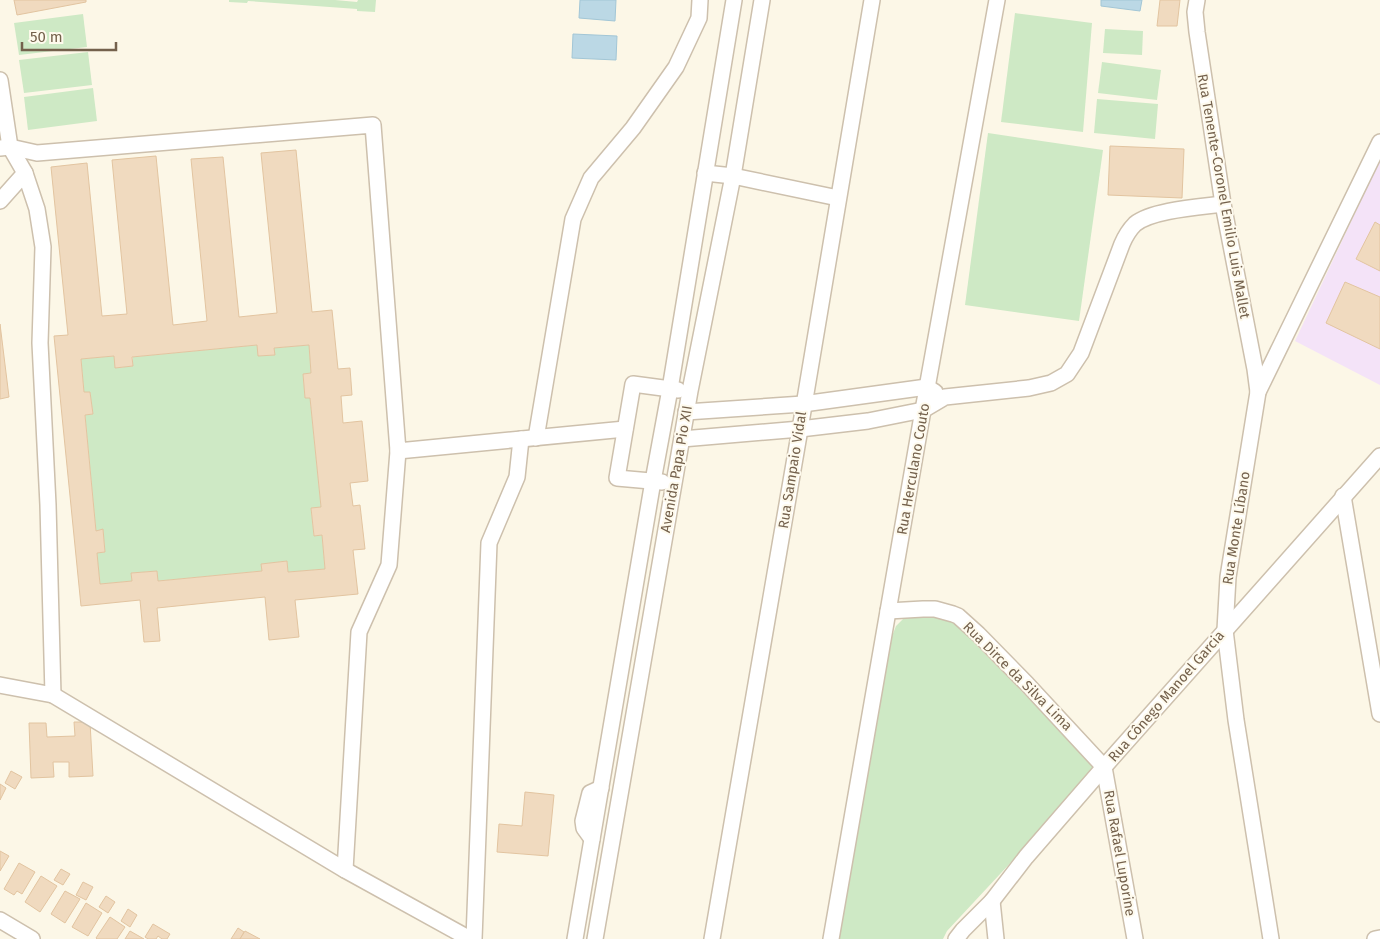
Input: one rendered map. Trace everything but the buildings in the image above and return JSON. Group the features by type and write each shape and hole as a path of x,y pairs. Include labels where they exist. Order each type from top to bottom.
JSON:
{"street":[{"path":"474,939 489,542 517,477 529,439 573,219 591,178 633,128 676,67 699,18 700,0"},
{"name":"Avenida Papa Pio XII","path":"575,939 670,390 734,0"},
{"name":"Avenida Papa Pio XII","path":"595,939 686,412 733,176 762,0"},
{"name":"Rua Sampaio Vidal","path":"712,939 872,0"},
{"name":"Rua Herculano Couto","path":"831,939 927,387 997,0"},
{"name":"Rua Tenente-Coronel Emilio Luis Mallet","path":"1197,0 1195,12 1197,32 1223,204 1258,392"},
{"path":"0,80 5,148 25,173 37,208 43,247 40,343 48,515 53,694"},
{"path":"5,148 37,153 372,125 398,451 389,565 359,632 344,870"},
{"name":"Rua Monte Líbano","path":"1271,939 1236,720 1225,630 1228,578 1258,392 1380,142"},
{"path":"705,172 838,198"},
{"path":"0,201 25,173"},
{"path":"682,439 868,421 923,410 945,397 1029,388 1051,383 1067,374 1081,352 1128,232 1136,224 1155,215 1223,204"},
{"path":"674,482 617,478 633,384 690,391"},
{"path":"686,412 803,404 927,387 945,397"},
{"path":"398,451 625,430"},
{"name":"Rua Cônego Manoel Garcia","path":"956,939 992,901 1026,857 1104,767 1380,456"},
{"path":"1343,496 1380,714"},
{"name":"Rua Dirce da Silva Lima","path":"888,611 935,609 958,616 1070,728 1104,767"},
{"path":"620,673 640,677"},
{"path":"0,685 53,694 344,870 470,939"},
{"name":"Rua Rafael Luporine","path":"1104,767 1135,939"},
{"path":"585,880 604,884"},
{"path":"992,901 996,939"},
{"path":"0,920 32,939"},
{"path":"1375,939 1380,938"}],"shaded area":[{"path":"1380,160 1380,385 1295,341"}],"green space":[{"path":"229,0 335,0 357,2 358,0 376,0 375,12 248,1 247,3 229,2"},
{"path":"1015,13 1092,23 1083,132 1001,122"},
{"path":"83,14 87,47 19,55 14,23"},
{"path":"1105,29 1143,31 1142,55 1103,53"},
{"path":"88,52 92,85 24,93 19,60"},
{"path":"1102,62 1161,70 1157,100 1098,93"},
{"path":"93,88 97,121 28,130 24,97"},
{"path":"1097,99 1158,104 1155,139 1094,133"},
{"path":"988,133 1103,150 1079,321 965,305"},
{"path":"257,345 259,356 274,355 274,348 309,345 311,373 303,375 305,398 310,398 321,507 311,509 314,536 322,535 325,569 288,572 287,561 262,564 262,571 158,581 157,571 131,573 132,581 100,584 97,553 105,552 103,529 96,531 85,415 93,414 90,392 84,392 81,359 114,356 116,368 133,366 133,357"},
{"path":"946,614 1098,769 947,931 943,939 836,939 889,644 896,626 906,616"}],"water":[{"path":"580,0 616,0 615,21 579,18"},
{"path":"1101,0 1142,0 1140,11 1101,6"},
{"path":"573,34 617,36 616,60 572,58"}]}
